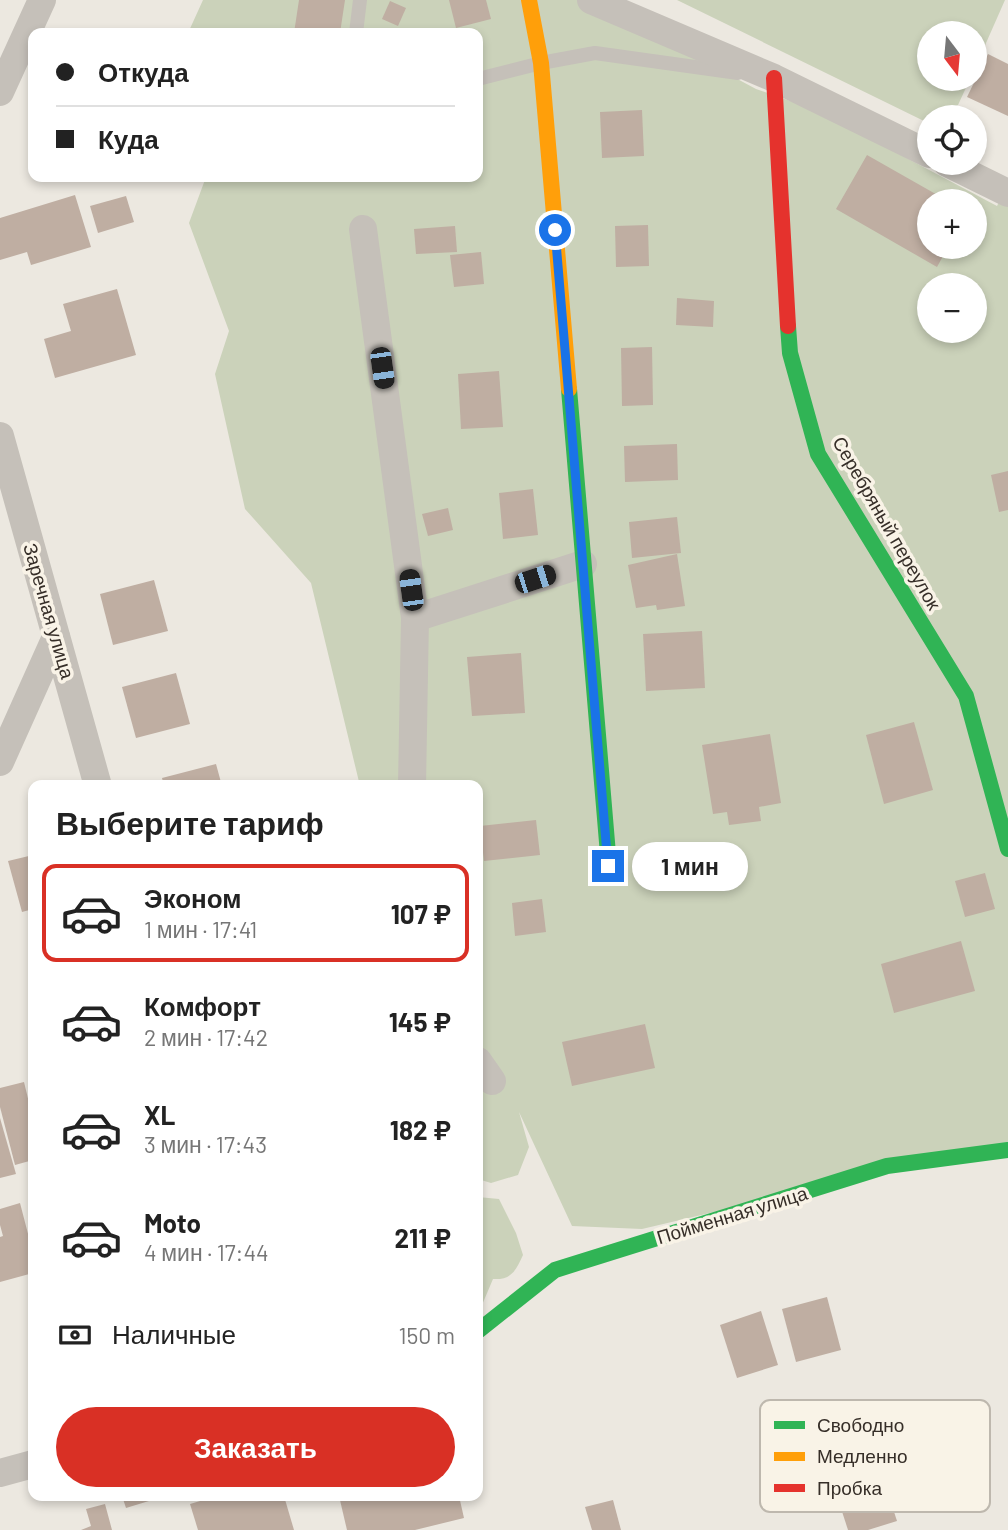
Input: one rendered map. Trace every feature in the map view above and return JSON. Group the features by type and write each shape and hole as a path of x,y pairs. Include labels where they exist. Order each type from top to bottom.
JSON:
{"street":[{"path":"30,28 43,0"},
{"path":"529,0 541,63 608,866"},
{"path":"591,0 774,78 917,148"},
{"path":"0,92 28,32"},
{"name":"Серебряный переулок","path":"774,78 790,353 818,454 965,696 1008,849"},
{"path":"972,175 1008,192"},
{"path":"363,229 415,618 412,780"},
{"name":"Заречная улица","path":"0,436 96,780"},
{"path":"415,618 583,564"},
{"path":"0,762 56,638"},
{"name":"Пойменная улица","path":"483,1327 555,1270 887,1166 1008,1150"},
{"path":"0,1473 28,1465"}],"lane":[{"path":"357,28 360,0"},
{"path":"483,78 595,53 774,78"}],"green space":[{"path":"203,0 590,0 756,89 816,110 917,164 917,175 939,175 965,189 917,189 917,259 987,259 987,201 997,206 1008,184 1008,1143 642,1229 572,1226 519,1112 529,1147 518,1175 491,1183 483,1181 483,780 359,780 311,583 245,509 215,374 229,331 189,223 204,182 483,182 483,28 190,28"},
{"path":"677,0 1005,0 987,41 987,21 917,21 917,91 964,91 958,105 917,105 917,118"},
{"path":"483,1197 499,1199 516,1233 523,1255 509,1276 493,1279 483,1303"}],"building":[{"path":"299,0 345,0 341,28 295,28"},
{"path":"449,0 486,0 491,19 456,28"},
{"path":"390,1 406,8 398,26 382,19"},
{"path":"988,54 1008,64 1008,116 967,97 970,91 987,91"},
{"path":"642,110 644,156 602,158 600,112"},
{"path":"867,155 927,189 917,189 917,256 836,209"},
{"path":"75,195 91,247 31,265 27,252 0,260 0,218"},
{"path":"126,196 134,222 98,233 90,206"},
{"path":"648,225 649,266 616,267 615,226"},
{"path":"455,226 457,252 416,254 414,229"},
{"path":"481,252 484,284 454,287 450,255"},
{"path":"923,259 941,259 937,267"},
{"path":"117,289 136,355 55,378 44,339 71,331 63,304"},
{"path":"677,298 714,301 713,327 676,325"},
{"path":"652,347 653,405 622,406 621,348"},
{"path":"499,371 503,427 461,429 458,374"},
{"path":"677,444 678,480 625,482 624,446"},
{"path":"1008,471 1008,510 999,512 991,475"},
{"path":"533,489 538,535 503,539 499,493"},
{"path":"448,508 453,530 428,536 422,514"},
{"path":"677,517 681,553 632,558 629,522"},
{"path":"677,554 685,606 657,610 656,605 636,608 628,565"},
{"path":"154,580 168,631 113,645 100,594"},
{"path":"702,631 705,688 646,691 643,634"},
{"path":"521,653 525,713 472,716 467,657"},
{"path":"176,673 190,724 136,738 122,687"},
{"path":"914,722 933,790 884,804 866,735"},
{"path":"770,734 781,803 759,807 761,821 729,825 727,812 713,814 702,745"},
{"path":"216,764 220,780 162,780"},
{"path":"536,820 540,855 484,861 483,826"},
{"path":"28,856 28,910 22,912 8,861"},
{"path":"985,873 995,909 965,917 955,881"},
{"path":"542,899 546,932 515,936 512,903"},
{"path":"961,941 975,991 894,1013 881,964"},
{"path":"645,1024 655,1068 572,1086 562,1042"},
{"path":"24,1082 28,1098 28,1161 15,1165 0,1107 0,1088"},
{"path":"0,1118 16,1174 0,1178"},
{"path":"20,1203 28,1234 28,1274 0,1282 0,1237 3,1236 0,1209"},
{"path":"827,1297 841,1350 796,1362 782,1309"},
{"path":"761,1311 778,1365 737,1378 720,1325"},
{"path":"613,1500 621,1530 592,1530 585,1507"},
{"path":"124,1501 149,1501 126,1508"},
{"path":"200,1501 285,1501 294,1530 198,1530 190,1504"},
{"path":"340,1501 460,1501 464,1518 415,1530 347,1530"},
{"path":"105,1504 112,1530 81,1530 91,1526 86,1509"},
{"path":"842,1512 894,1512 897,1521 868,1530 848,1530"}],"traffic: fast":[{"path":"788,326 790,353 818,454 966,696 1008,849"},
{"path":"569,389 609,866"},
{"path":"483,1327 555,1270 887,1166 1008,1150"}],"traffic: slow":[{"path":"529,0 541,63 569,389"}],"traffic: jam":[{"path":"774,78 788,326"}],"route":[{"path":"555,230 608,866"}]}
